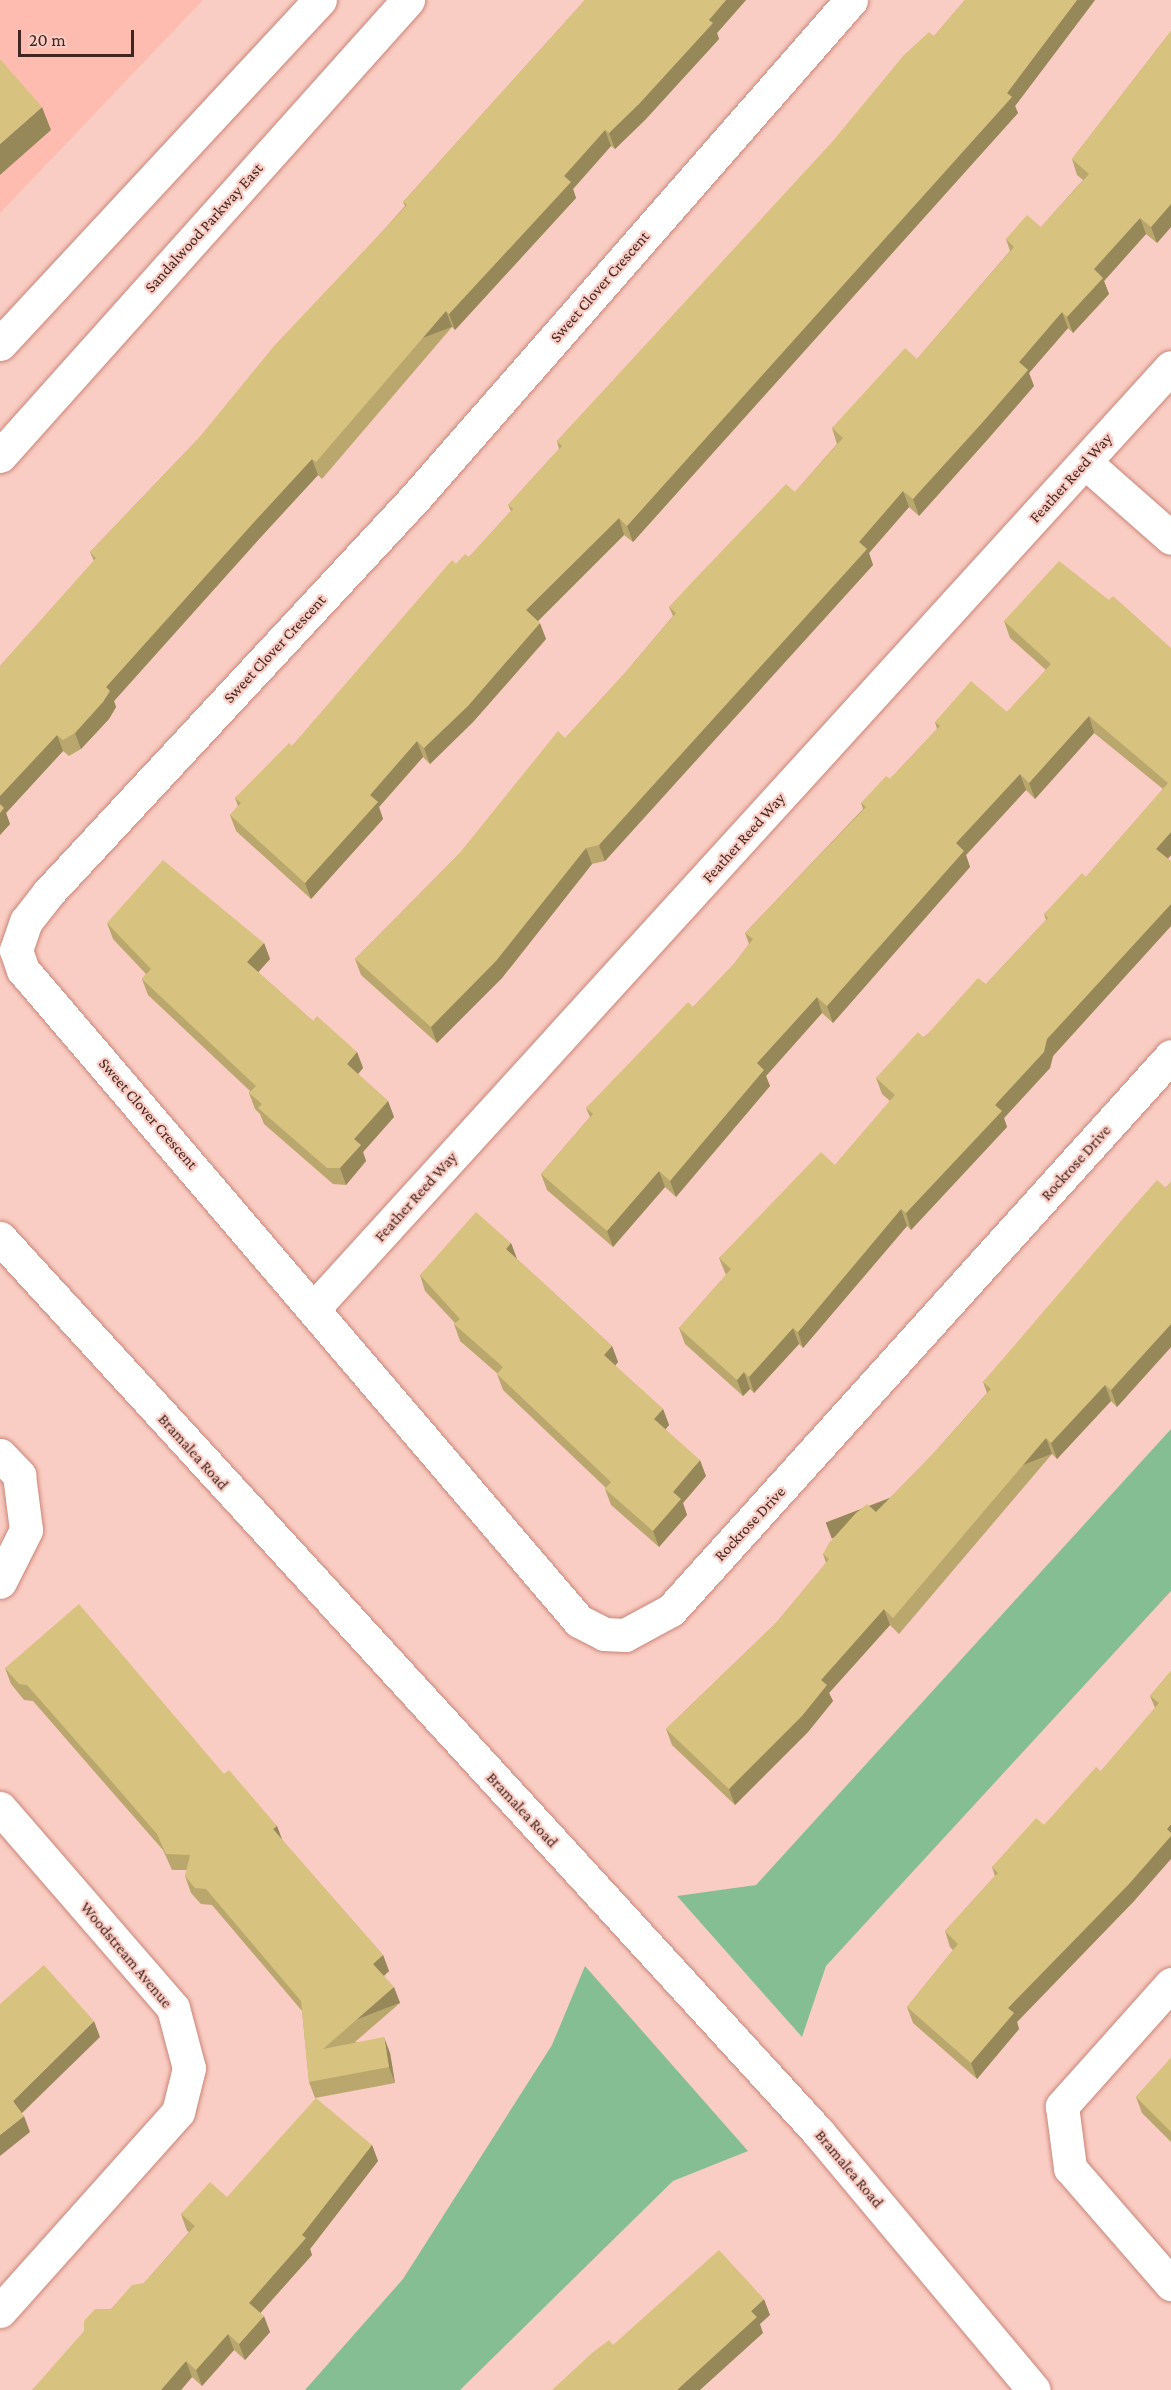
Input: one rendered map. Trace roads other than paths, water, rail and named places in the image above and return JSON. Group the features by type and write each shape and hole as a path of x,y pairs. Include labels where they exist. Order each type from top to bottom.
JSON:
{"street":[{"path":"0,344 320,0"},
{"name":"Sandalwood Parkway East","path":"0,456 408,0"},
{"name":"Sweet Clover Crescent","path":"315,1307 22,970 16,950 26,921 415,498 851,0"},
{"name":"Feather Reed Way","path":"315,1307 1171,367"},
{"path":"1086,463 1171,538"},
{"name":"Rockrose Drive","path":"315,1307 579,1621 604,1634 625,1635 671,1610 1171,1056"},
{"name":"Bramalea Road","path":"0,1238 818,2132 1034,2390"},
{"path":"0,1455 19,1475 26,1530 0,1582"},
{"name":"Woodstream Avenue","path":"0,1808 173,2008 189,2068 178,2112 0,2311"},
{"path":"1171,1984 1062,2106 1070,2168 1171,2284"}]}
